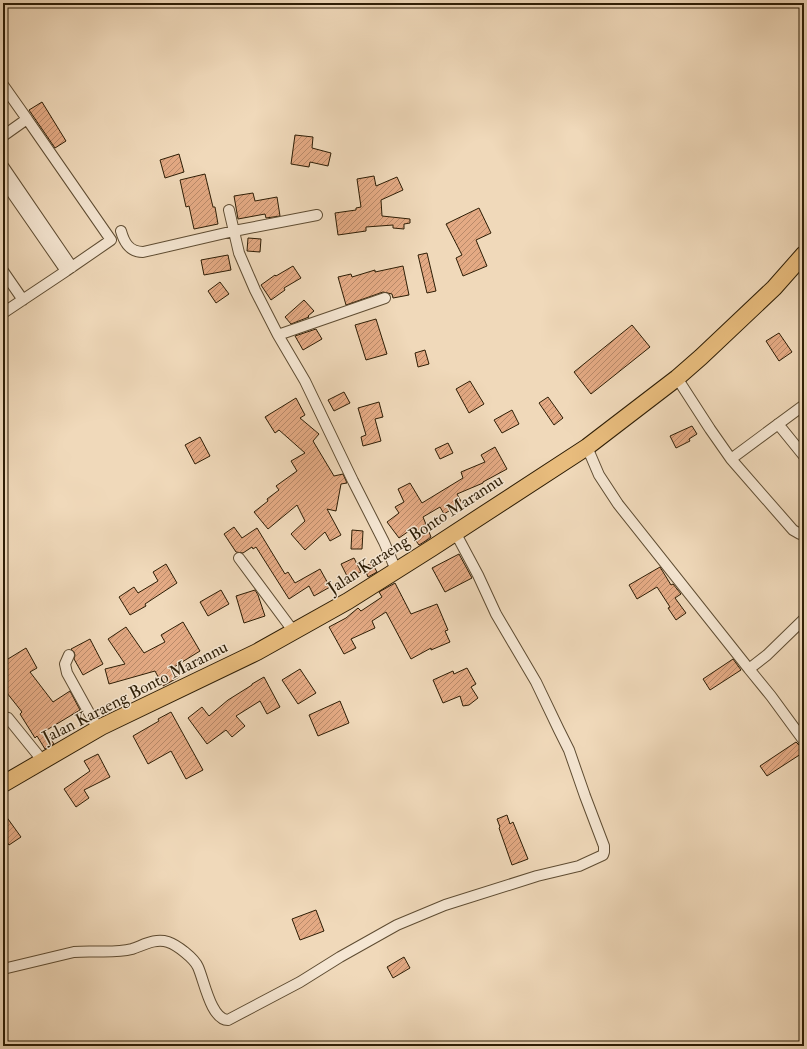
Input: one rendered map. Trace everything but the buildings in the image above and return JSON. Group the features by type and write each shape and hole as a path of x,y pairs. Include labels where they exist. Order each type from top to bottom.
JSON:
{"main road":[{"name":"Jalan Karaeng Bonto Marannu","path":"3,784 42,760 98,729 257,652 360,594 587,447 677,378 774,288 804,254"}],"street":[{"path":"3,85 111,240 3,313"},
{"path":"3,136 27,119"},
{"path":"3,166 69,269"},
{"path":"3,180 69,269"},
{"path":"229,210 239,253 254,290 278,335 306,381 353,481 384,542 396,570"},
{"path":"121,231 124,243 129,248 135,251 143,252 318,215"},
{"path":"3,271 23,300"},
{"path":"278,335 385,298"},
{"path":"677,378 731,459 793,530 800,534 804,534"},
{"path":"731,459 804,404"},
{"path":"778,424 804,456"},
{"path":"587,447 599,475 618,504 771,696 804,740"},
{"path":"3,969 74,952 113,952 132,949 155,941 169,942 175,945 195,962 208,996 218,1016 222,1019 228,1020 300,982 340,957 397,925 445,905 537,876 579,866 603,855 604,846 569,750 536,682 496,614 478,575 455,532"},
{"path":"239,558 294,632"},
{"path":"749,669 767,655 804,619"},
{"path":"69,655 65,664 67,673 98,729"},
{"path":"3,717 8,718 42,760"}]}
